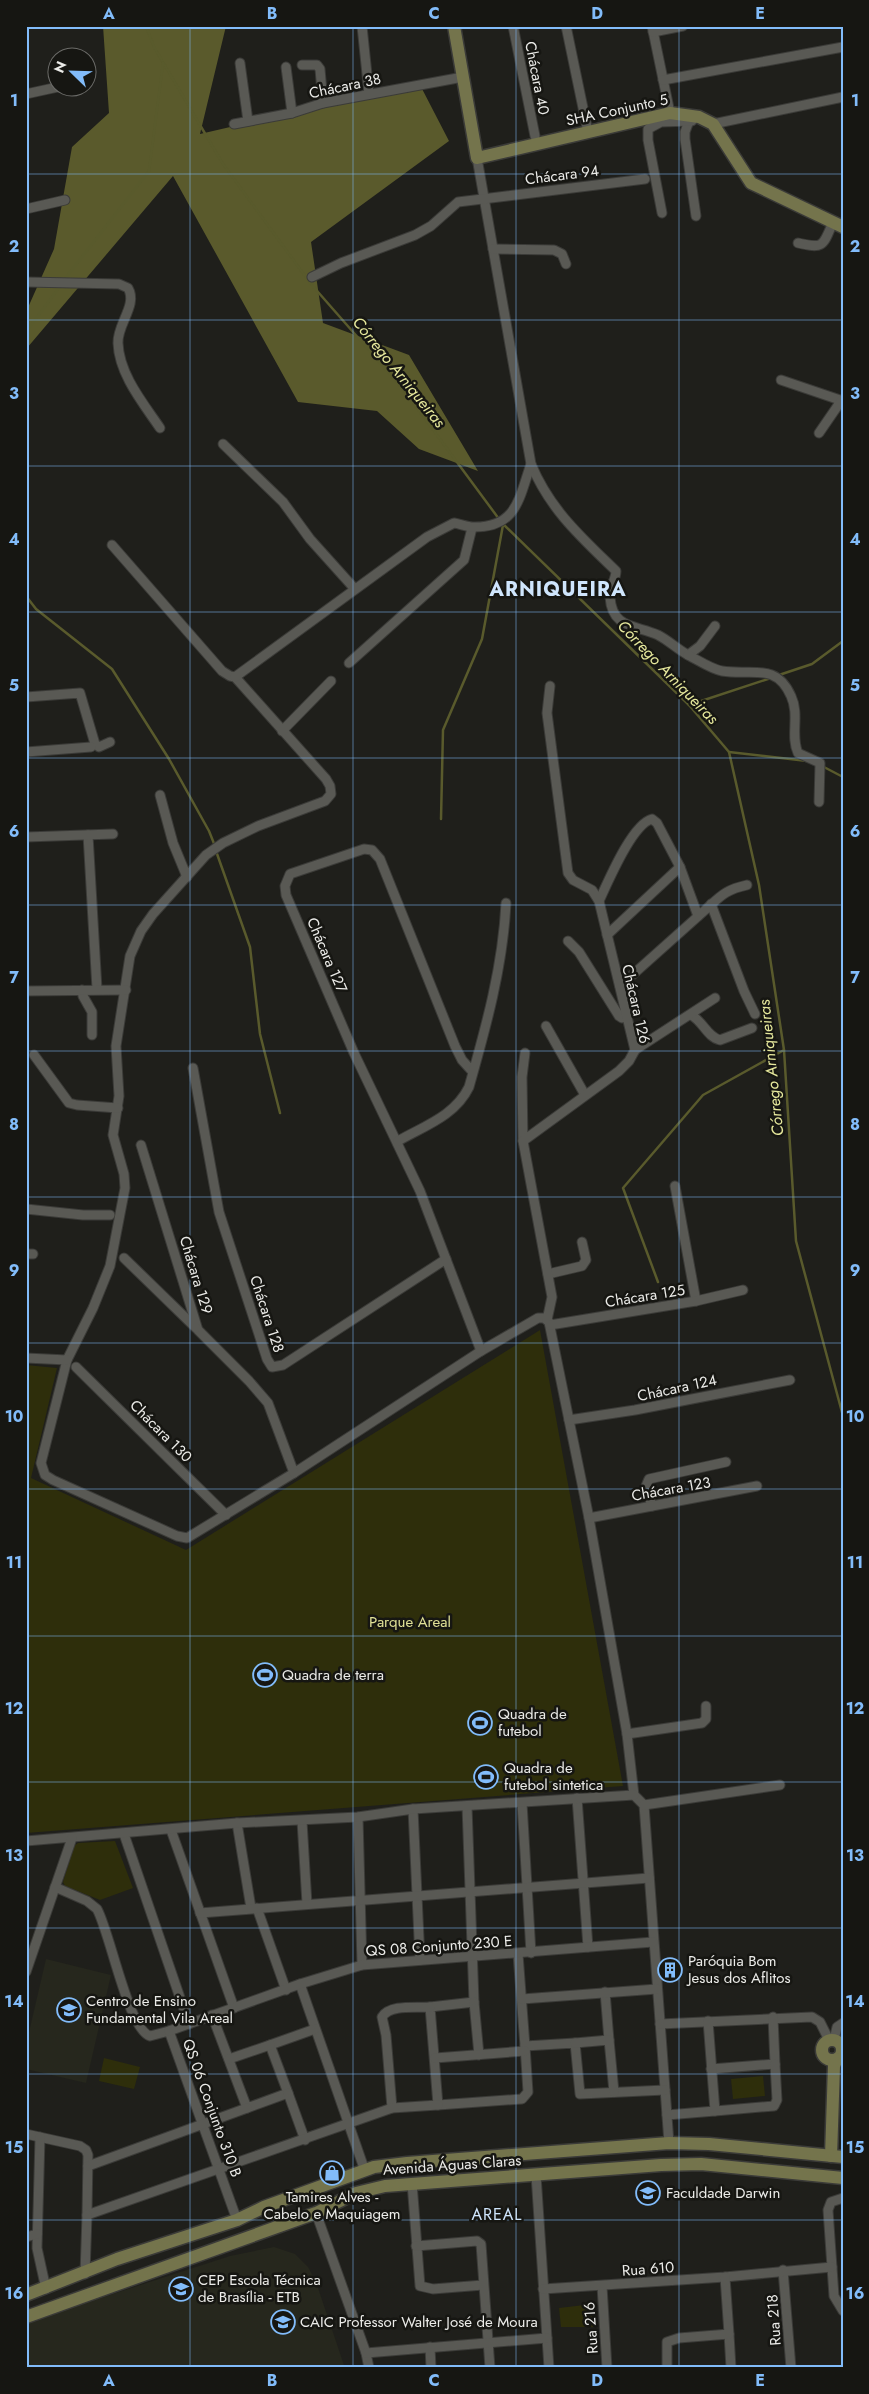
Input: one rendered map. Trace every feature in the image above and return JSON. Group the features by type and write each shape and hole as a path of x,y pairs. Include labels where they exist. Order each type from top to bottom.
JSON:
{"main road":[{"path":"454,26 477,158"},
{"name":"SHA Conjunto 5","path":"477,158 670,113 713,124"},
{"path":"713,124 751,183 838,224"},
{"path":"837,2057 822,2052 825,2043 836,2040 842,2048 837,2057 834,2074 838,2104 837,2156"},
{"name":"Avenida Águas Claras","path":"26,2295 85,2274 117,2259 237,2220 264,2207 385,2165 669,2143 837,2156"},
{"path":"732,2168 740,2160 740,2147"},
{"path":"756,2170 756,2158 760,2149"},
{"path":"511,2176 508,2164 515,2154"},
{"path":"487,2156 492,2165 489,2178"},
{"name":"Avenida Águas Claras","path":"26,2317 316,2213 356,2192 385,2186 511,2176 536,2176 660,2165 701,2164 843,2178"},
{"path":"154,2248 153,2261 160,2270"},
{"path":"117,2259 125,2268 123,2282"}],"street":[{"path":"362,26 368,94"},
{"name":"Chácara 40","path":"513,26 535,136"},
{"path":"566,26 588,132"},
{"path":"670,113 652,29 683,26"},
{"path":"663,80 843,47"},
{"path":"240,63 248,121"},
{"path":"302,65 317,65 320,69 323,103"},
{"path":"286,67 292,113"},
{"name":"Chácara 38","path":"234,124 292,113 323,103 463,77"},
{"path":"26,94 48,88"},
{"path":"713,124 843,97"},
{"path":"662,214 648,140 648,128 662,122 694,119"},
{"path":"694,119 685,132 685,139 696,216"},
{"path":"477,158 531,464 542,488 571,527 616,571 610,588 610,599 612,608 620,620 627,626 657,635 688,655 720,670 770,673 784,683 792,698 796,717 795,748 798,753 820,764 819,802"},
{"name":"Chácara 94","path":"312,277 341,263 415,235 432,226 458,202 644,179"},
{"path":"26,209 65,200"},
{"path":"798,243 817,248 823,245 838,224"},
{"path":"493,249 554,250 562,254 566,264"},
{"path":"26,282 119,284 128,288 131,301 117,341 120,359 138,396 160,428"},
{"path":"781,380 842,401 819,432"},
{"path":"224,444 283,502 310,539 354,588"},
{"path":"235,677 426,537 454,523 472,528 504,522 512,514 531,464"},
{"path":"349,663 464,560 472,528"},
{"path":"26,1358 67,1360 93,1308 110,1266 125,1188 124,1174 113,1140 118,1108 116,1046 130,956 141,931 206,854 223,843 288,813 326,801 331,794 330,786 326,779 235,677 222,671 112,545"},
{"path":"688,655 700,646 715,626"},
{"path":"282,731 331,681"},
{"path":"550,686 547,713 567,869 570,877 586,885 599,901 621,855 640,827 649,819 657,822 680,867 698,916"},
{"path":"26,697 80,693 95,744 99,746 110,742"},
{"path":"26,752 90,747"},
{"path":"160,795 173,843 188,877"},
{"path":"26,837 113,834"},
{"path":"88,835 97,989"},
{"name":"Chácara 127","path":"472,1071 462,1060 455,1046 436,1003 416,946 380,860 374,852 364,849 290,874 284,886 286,895 354,1053 398,1141 420,1191 481,1351"},
{"path":"607,935 680,867"},
{"path":"620,986 716,898 726,891 747,885"},
{"name":"Chácara 126","path":"523,1141 555,1120 585,1094 619,1071 629,1061 635,1050 599,901"},
{"path":"398,1141 454,1108 464,1098 469,1087 498,976 504,937 506,903"},
{"path":"711,904 744,991 756,1014"},
{"path":"568,941 579,952 619,1016 622,1018 626,1017"},
{"path":"82,990 83,996 92,1012 92,1035"},
{"path":"26,991 126,990"},
{"path":"635,1050 715,998"},
{"path":"691,1015 701,1021 710,1036 720,1040 752,1028"},
{"path":"546,1026 585,1094"},
{"path":"526,1053 522,1086 523,1141 552,1297 548,1323 589,1518 627,1734 634,1795 644,1805 669,2143"},
{"path":"34,1055 69,1103 77,1106 118,1108"},
{"name":"Chácara 128","path":"193,1068 219,1212 267,1359 272,1367 283,1365 446,1259"},
{"name":"Chácara 129","path":"141,1145 198,1330 249,1381 268,1404 294,1474"},
{"path":"675,1186 696,1301"},
{"path":"26,1210 83,1215 110,1215"},
{"path":"548,1274 582,1266 586,1260 582,1242"},
{"path":"124,1258 198,1330"},
{"name":"Chácara 125","path":"67,1360 41,1463 45,1475 183,1538 193,1536 294,1474 481,1351 538,1318 548,1323 696,1301 744,1290"},
{"name":"Chácara 130","path":"76,1366 226,1515"},
{"name":"Chácara 124","path":"569,1420 652,1407 790,1380"},
{"path":"652,1506 646,1486 649,1479 726,1462"},
{"name":"Chácara 123","path":"589,1518 757,1486"},
{"path":"627,1734 702,1723 706,1719 706,1706"},
{"path":"644,1805 780,1785"},
{"path":"26,1841 237,1823 358,1817 413,1809 634,1795"},
{"path":"576,1798 588,1947"},
{"path":"522,1803 532,1952"},
{"path":"467,1806 474,2002 479,2055"},
{"path":"413,1809 420,1960"},
{"path":"358,1817 362,1965"},
{"path":"302,1821 306,1904"},
{"path":"237,1823 254,1908 286,1990"},
{"path":"171,1830 234,2008"},
{"path":"124,1834 189,2024"},
{"path":"26,1972 72,1838"},
{"path":"200,1913 649,1878"},
{"name":"QS 06 Conjunto 310 B","path":"55,1887 97,1908 128,2003 141,2031 150,2036 169,2031 220,2168 237,2220"},
{"name":"QS 08 Conjunto 230 E","path":"169,2031 300,1984 362,1965 653,1942"},
{"path":"87,2215 392,2108 522,2099 528,2092 518,1954"},
{"path":"300,1984 365,2171"},
{"path":"522,1999 657,1989"},
{"path":"605,1992 614,2092"},
{"path":"392,2108 386,2035 382,2017 386,2012 396,2009 474,2002"},
{"path":"430,2007 438,2105"},
{"path":"212,2015 247,2108"},
{"path":"660,2024 773,2017 815,2017 836,2040"},
{"path":"666,2116 774,2106 776,2100 773,2017"},
{"path":"708,2021 715,2111"},
{"path":"836,2040 837,2027 843,2024"},
{"path":"229,2059 315,2030"},
{"path":"435,2058 479,2055 525,2048 608,2040"},
{"path":"575,2043 579,2093 584,2095 665,2090"},
{"path":"270,2044 305,2140"},
{"path":"711,2068 775,2064"},
{"path":"88,2166 288,2093"},
{"path":"26,2134 83,2147 88,2152 85,2274"},
{"path":"40,2137 37,2248 46,2289"},
{"path":"536,2176 549,2368"},
{"path":"412,2183 420,2286 433,2288 484,2285"},
{"path":"843,2198 833,2200 828,2206 834,2296 843,2310"},
{"path":"316,2213 366,2353 369,2368"},
{"path":"26,2237 38,2234"},
{"path":"416,2246 478,2242 481,2245 490,2368"},
{"name":"Rua 610","path":"543,2289 725,2277 832,2267"},
{"name":"Rua 218","path":"784,2270 791,2368"},
{"path":"725,2277 732,2368"},
{"name":"Rua 216","path":"602,2286 607,2368"},
{"path":"667,2368 667,2342 679,2338 729,2334"},
{"path":"366,2353 546,2338"},
{"path":"430,2347 431,2368"}],"shaded area":[{"path":"103,26 226,26 200,134 419,83 449,141 311,242 323,323 409,355 478,471 419,449 377,411 298,402 173,176 27,348 26,312 54,249 72,147 109,113"},
{"name":"Centro de Ensino Fundamental Vila Areal","path":"46,1959 111,1975 86,2083 26,2069 26,2045"},
{"name":"CEP Escola Técnica de Brasília - ETB","path":"274,2247 295,2254 308,2267 316,2282 345,2368 26,2368 26,2322 230,2256"}],"green space":[{"name":"Parque Areal","path":"540,1330 623,1786 26,1833 26,1365 57,1368 31,1478 186,1550"},
{"path":"115,1841 133,1888 100,1900 65,1886 63,1882 74,1846 78,1843"},
{"path":"104,2058 140,2067 134,2089 99,2081"},
{"path":"763,2076 765,2096 733,2099 731,2079"},
{"path":"593,2304 593,2327 561,2327 559,2308"}],"waterway":[{"name":"Córrego Arniqueiras","path":"146,26 154,47 223,164 311,284 403,389 499,519"},
{"path":"64,280 149,171 163,63"},
{"path":"26,332 61,285"},
{"name":"Córrego Arniqueiras","path":"502,523 689,705 729,752 759,885 784,1050 796,1241 843,1416"},
{"path":"441,819 443,730 482,639 503,525"},
{"path":"26,596 36,609 112,669 169,759 209,831 215,846"},
{"path":"779,675 812,664 843,641"},
{"path":"689,705 771,678"},
{"path":"729,752 807,761"},
{"path":"822,766 843,777"},
{"path":"216,851 250,947 260,1034 280,1113"},
{"path":"658,1282 623,1188 703,1095 784,1050"}],"place":[{"name":"Quadra de terra","path":"265,1675"},
{"name":"Quadra de futebol","path":"480,1723"},
{"name":"Quadra de futebol sintetica","path":"486,1777"},
{"name":"Paróquia Bom Jesus dos Aflitos","path":"670,1970"},
{"name":"Centro de Ensino Fundamental Vila Areal","path":"69,2010"},
{"name":"Tamires Alves - Cabelo e Maquiagem","path":"332,2173"},
{"name":"Faculdade Darwin","path":"648,2193"},
{"name":"CEP Escola Técnica de Brasília - ETB","path":"181,2289"},
{"name":"CAIC Professor Walter José de Moura","path":"283,2322"}],"district":[{"name":"ARNIQUEIRA","path":"558,589"},
{"name":"AREAL","path":"497,2214"}]}
